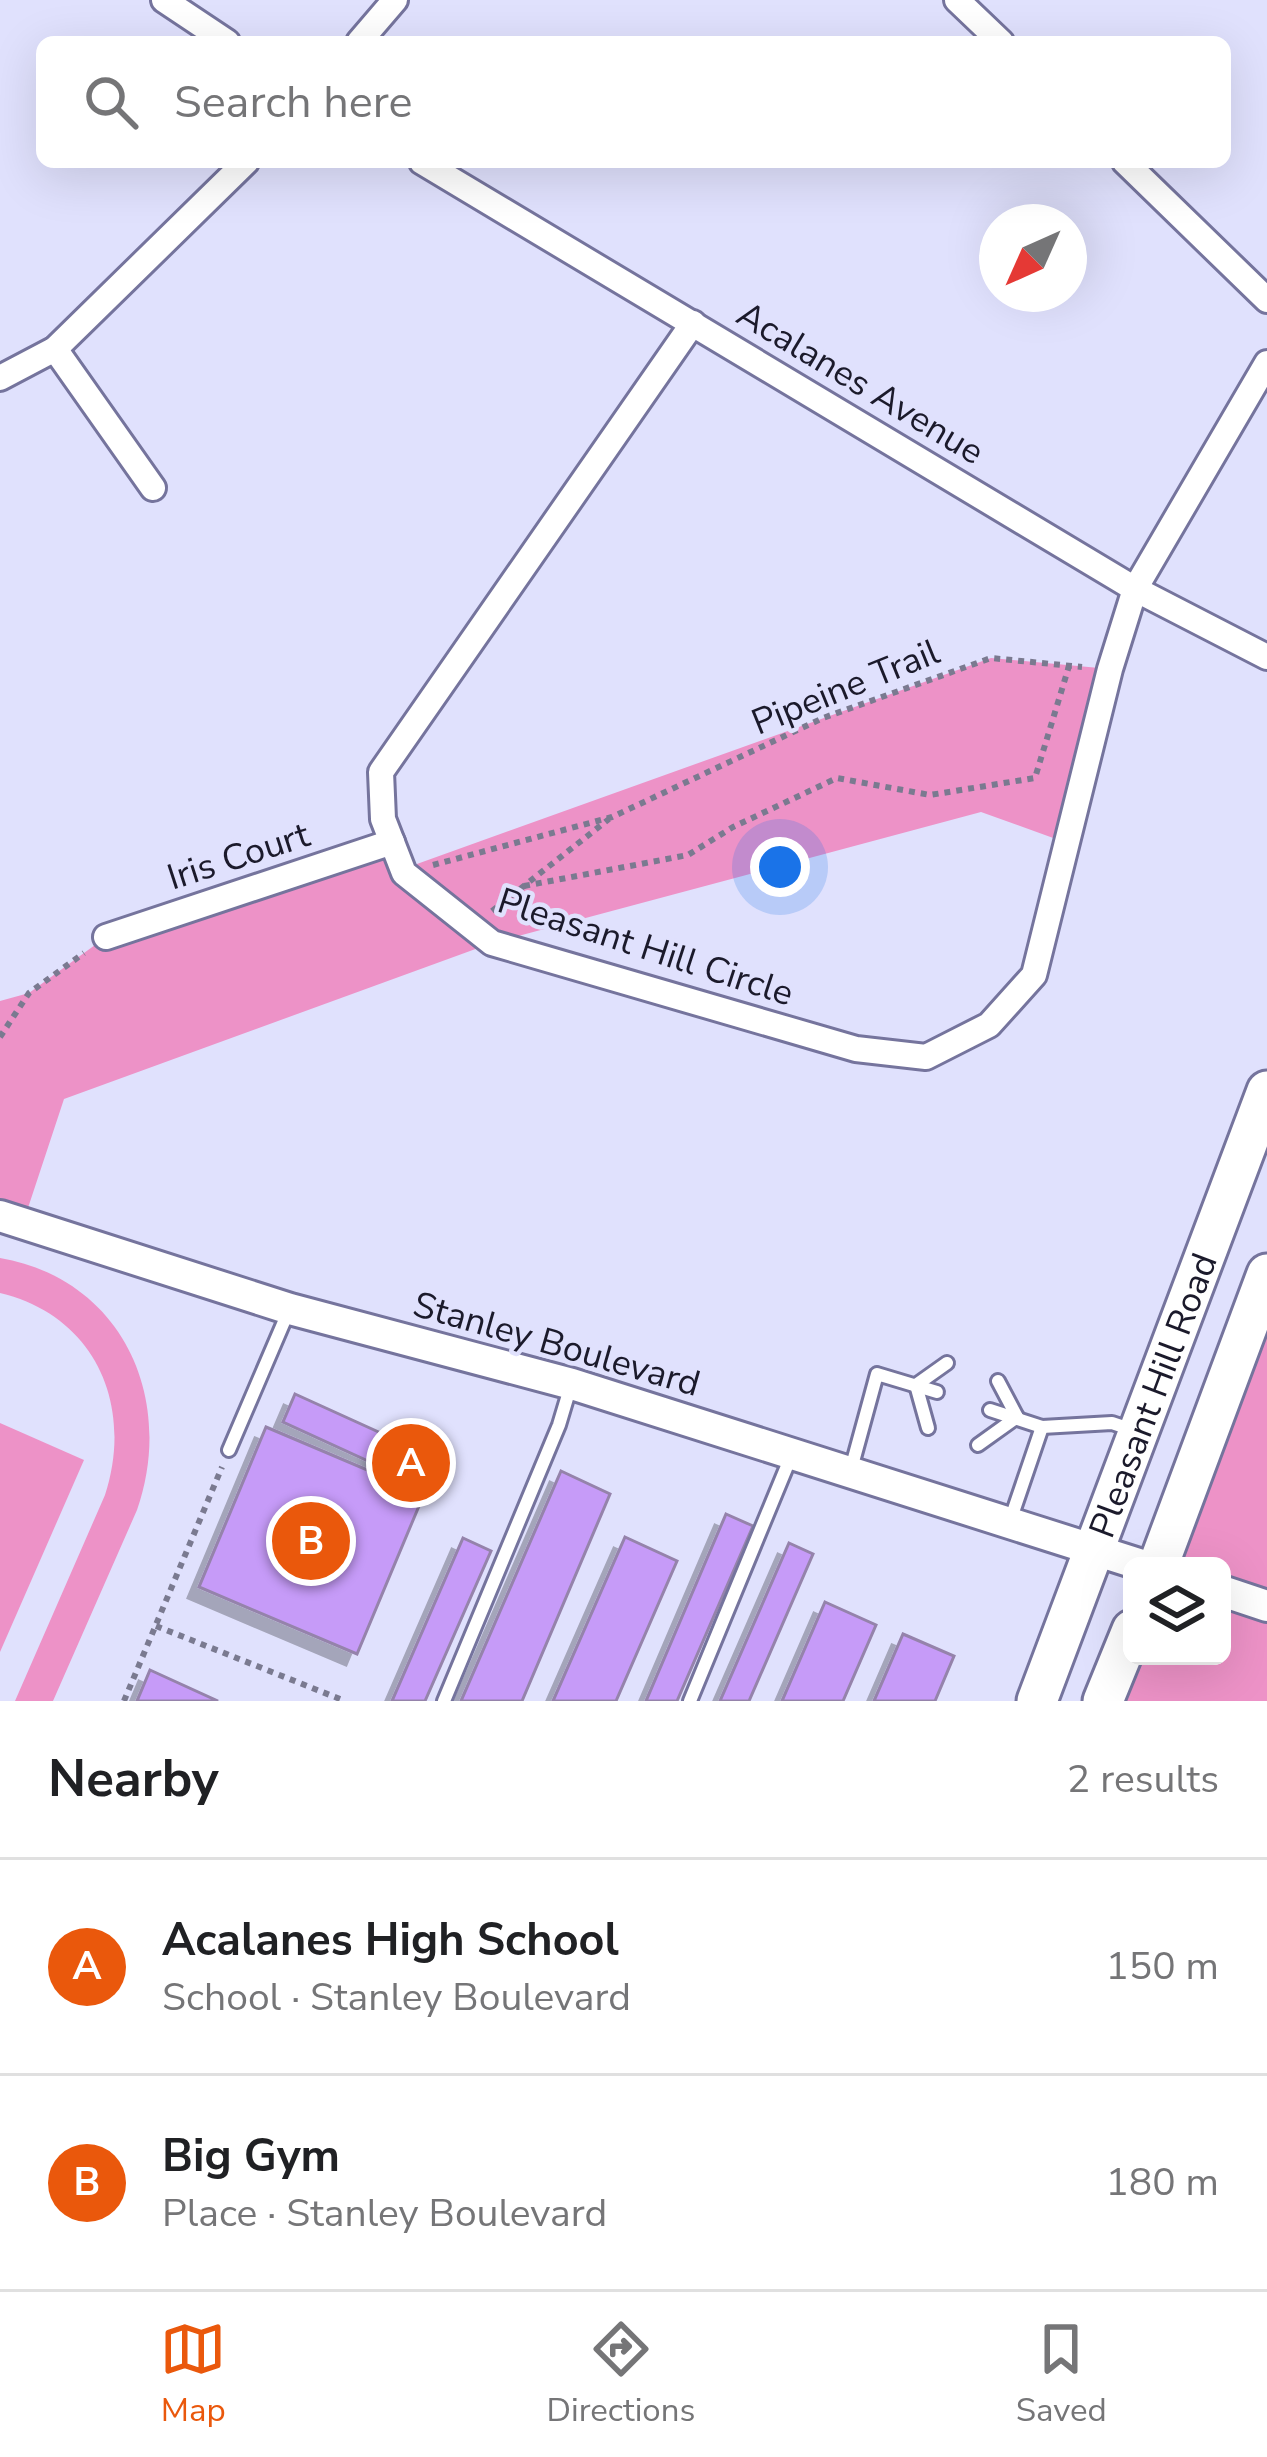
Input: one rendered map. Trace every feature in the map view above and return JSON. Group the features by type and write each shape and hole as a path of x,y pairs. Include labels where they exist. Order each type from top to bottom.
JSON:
{"main road":[{"name":"Pleasant Hill Road","path":"1037,1701 1267,1091"},
{"name":"Pleasant Hill Road","path":"1161,1557 1267,1274"},
{"path":"1103,1701 1123,1652"}],"street":[{"path":"164,0 218,36"},
{"path":"364,36 395,0"},
{"path":"957,0 995,36"},
{"path":"0,378 55,349 239,168"},
{"name":"Acalanes Avenue","path":"432,168 1135,589 1267,657"},
{"path":"1131,168 1267,300"},
{"name":"Pleasant Hill Circle","path":"693,323 381,772 383,819 404,873 492,943 856,1049 926,1057 989,1024 1034,975 1110,669 1135,589 1267,363"},
{"path":"55,349 153,488"},
{"name":"Iris Court","path":"106,937 392,842"},
{"name":"Stanley Boulevard","path":"0,1216 290,1309 572,1384 1123,1559"},
{"path":"1231,1595 1267,1606"}],"lane":[{"path":"229,1450 290,1309"},
{"path":"916,1385 946,1364"},
{"path":"850,1472 877,1374 937,1392"},
{"path":"998,1381 1017,1417"},
{"path":"444,1701 560,1425 572,1384"},
{"path":"916,1385 928,1428"},
{"path":"990,1410 1042,1426 1112,1423 1137,1432"},
{"path":"977,1445 1017,1417"},
{"path":"1010,1522 1042,1426"},
{"path":"691,1701 792,1454"}],"path":[{"name":"Pipeine Trail","path":"611,817 824,718 991,658 1110,669"},
{"path":"524,886 688,855 734,826 836,778 930,795 1035,778 1069,666"},
{"path":"404,873 611,817"},
{"path":"471,928 611,817"},
{"path":"0,1037 29,993 106,937"},
{"path":"124,1701 229,1450"},
{"path":"155,1625 345,1701"}],"shaded area":[{"path":"991,658 1110,669 1067,843 981,812 492,943 64,1099 23,1223 0,1216 0,1001 29,993 106,937 392,842 403,869"},
{"path":"0,1258 43,1270 78,1290 107,1317 129,1350 143,1387 149,1426 147,1468 137,1510 53,1701 15,1701 105,1495 114,1429 110,1398 83,1344 61,1322 0,1293"},
{"path":"1267,1274 1267,1701 1103,1701 1126,1665 1231,1665 1231,1557 1161,1557"},
{"path":"0,1423 84,1460 0,1652"}],"building":[{"path":"295,1394 440,1460 427,1488 283,1422"},
{"path":"266,1427 424,1494 357,1654 199,1587"},
{"path":"561,1471 610,1494 522,1701 461,1701"},
{"path":"726,1514 753,1526 677,1701 646,1701"},
{"path":"625,1537 677,1561 616,1701 553,1701"},
{"path":"463,1538 491,1551 425,1701 392,1701"},
{"path":"789,1543 813,1554 749,1701 720,1701"},
{"path":"825,1602 876,1625 843,1701 782,1701"},
{"path":"903,1634 954,1656 935,1701 874,1701"},
{"path":"150,1670 218,1701 137,1701"}],"place":[{"name":"Acalanes High School","path":"411,1463"},
{"name":"Big Gym","path":"311,1541"}]}
